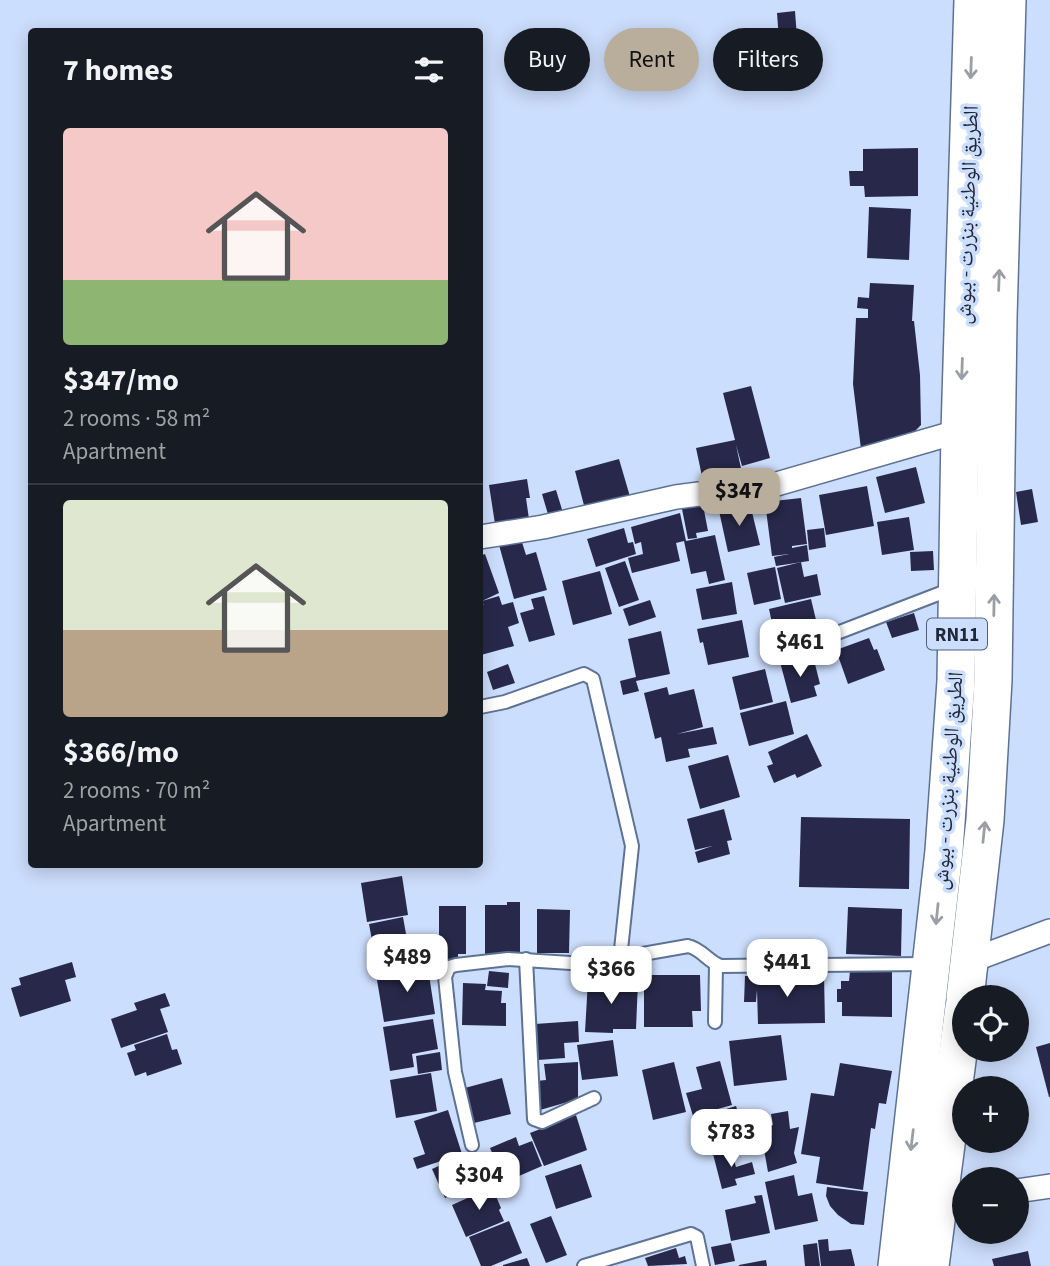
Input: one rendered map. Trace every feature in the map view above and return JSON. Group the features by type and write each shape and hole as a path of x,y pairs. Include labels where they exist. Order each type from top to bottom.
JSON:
{"main road":[{"name":"الطريق الوطنية بنزرت - ببوش","path":"897,1266 944,851 954,707 973,0"},
{"name":"الطريق الوطنية بنزرت - ببوش","path":"967,985 985,820 993,680 998,318 1007,0"},
{"path":"954,1167 961,1062"},
{"path":"930,1266 952,1202"}],"street":[{"path":"483,537 542,527 676,496 719,497 749,492 960,431"},
{"path":"970,961 1050,931"},
{"path":"1029,1189 1050,1186"}],"lane":[{"path":"837,633 958,586"},
{"path":"483,706 505,702 583,674 593,679 632,846 620,959"},
{"path":"472,1145 455,1072 446,972 456,965 508,959 586,964 688,946 700,950 716,965 726,967 932,964"},
{"path":"526,959 534,1119 542,1122 594,1098"},
{"path":"715,1022 716,965"},
{"path":"584,1266 691,1234 697,1237 703,1266"}],"building":[{"path":"795,11 796,28 778,28 777,13"},
{"path":"918,148 918,196 865,197 864,186 850,186 849,171 863,171 863,149"},
{"path":"869,207 911,209 909,260 867,258"},
{"path":"870,283 914,285 912,321 920,375 921,425 910,436 861,449 853,384 856,318 868,318 868,309 857,308 858,297 869,298"},
{"path":"751,386 770,458 742,466 736,445 745,487 706,495 696,448 735,440 723,393"},
{"path":"619,459 631,500 586,513 575,471"},
{"path":"916,467 925,503 885,513 876,477"},
{"path":"527,479 529,519 495,524 489,485"},
{"path":"867,486 874,526 826,535 819,495"},
{"path":"1032,489 1038,522 1021,525 1016,492"},
{"path":"556,490 564,516 550,521 542,494"},
{"path":"801,498 807,544 792,548 807,545 809,561 776,566 774,557 789,554 772,556 765,502"},
{"path":"750,504 760,545 728,552 719,511"},
{"path":"703,505 708,531 696,533 697,538 688,539 682,509"},
{"path":"680,513 686,541 715,535 725,580 709,584 706,571 691,574 684,541 676,543 680,561 632,573 628,558 643,554 641,542 635,544 631,527"},
{"path":"909,517 914,550 882,555 877,522"},
{"path":"624,528 628,543 633,542 636,554 596,567 587,539"},
{"path":"824,528 826,547 809,550 807,530"},
{"path":"521,539 526,555 536,552 547,590 514,599 499,545"},
{"path":"933,551 934,570 911,571 910,552"},
{"path":"485,554 499,593 483,601"},
{"path":"625,561 639,600 619,607 605,568"},
{"path":"801,562 804,577 817,574 821,595 785,603 777,568"},
{"path":"775,567 781,599 754,605 747,573"},
{"path":"600,571 612,614 573,625 562,581"},
{"path":"732,582 737,614 702,620 696,589"},
{"path":"499,596 502,605 513,602 519,623 508,627 514,646 483,654 483,601"},
{"path":"544,596 555,635 529,642 520,613 534,609 531,599"},
{"path":"811,599 821,641 778,651 769,609"},
{"path":"650,600 656,617 629,626 623,609"},
{"path":"914,613 919,630 892,638 886,622"},
{"path":"742,620 749,657 708,665 697,629"},
{"path":"661,631 670,674 636,681 639,691 623,695 620,681 636,677 628,639"},
{"path":"869,638 874,650 877,649 885,670 848,684 836,650"},
{"path":"804,655 807,666 815,664 820,684 814,686 817,696 791,703 780,662"},
{"path":"508,664 515,683 493,690 487,672"},
{"path":"765,669 773,702 740,710 732,677"},
{"path":"667,687 669,695 694,689 703,727 677,734 713,727 717,744 688,749 690,757 666,762 661,737 655,739 644,693"},
{"path":"786,701 794,734 749,746 740,713"},
{"path":"807,734 822,766 797,778 795,774 774,783 767,766 773,764 768,752"},
{"path":"728,755 740,797 700,809 688,766"},
{"path":"724,809 732,840 727,841 730,854 698,863 695,852 712,846 695,850 687,819"},
{"path":"801,817 910,819 909,889 799,887"},
{"path":"402,876 408,915 367,922 361,883"},
{"path":"507,902 520,902 520,955 485,954 485,905 507,905"},
{"path":"439,906 466,906 466,954 458,954 458,961 439,961"},
{"path":"848,907 902,909 901,956 846,954"},
{"path":"537,909 570,910 569,953 537,953"},
{"path":"403,917 409,951 396,953 398,964 377,968 369,924"},
{"path":"72,962 76,977 65,980 71,1001 20,1017 11,988 21,985 19,978"},
{"path":"427,962 435,1014 384,1022 377,980 406,976 405,965"},
{"path":"489,971 509,973 508,988 487,986"},
{"path":"850,971 892,971 892,1017 842,1016 842,1002 837,1002 837,989 841,989 841,981 849,981"},
{"path":"644,975 700,975 701,1011 692,1011 693,1027 644,1027"},
{"path":"824,975 825,1023 758,1024 757,990 756,1002 744,1002 745,976"},
{"path":"588,980 638,981 636,1029 613,1029 613,1033 585,1032"},
{"path":"463,983 486,984 485,990 502,991 501,1003 506,1003 506,1026 462,1025"},
{"path":"165,993 170,1006 160,1009 168,1032 121,1048 111,1019 137,1010 134,1003"},
{"path":"433,1019 438,1049 412,1054 414,1067 390,1071 383,1027"},
{"path":"578,1021 579,1042 564,1043 565,1058 538,1060 535,1024"},
{"path":"167,1034 172,1050 177,1049 182,1064 147,1076 146,1072 135,1076 127,1053 136,1050 134,1045"},
{"path":"781,1035 787,1080 734,1086 729,1041"},
{"path":"613,1040 618,1076 582,1080 577,1045"},
{"path":"1050,1043 1050,1097 1049,1097 1036,1047"},
{"path":"440,1052 442,1070 418,1074 416,1056"},
{"path":"720,1061 732,1105 693,1116 686,1093 702,1089 696,1067"},
{"path":"578,1062 578,1099 540,1110 536,1081 546,1080 544,1064"},
{"path":"674,1062 686,1112 653,1120 642,1070"},
{"path":"840,1063 892,1071 886,1104 879,1103 875,1129 871,1128 863,1190 816,1183 820,1157 801,1154 811,1093 834,1096"},
{"path":"431,1073 437,1111 396,1118 390,1080"},
{"path":"502,1078 511,1114 470,1124 461,1089"},
{"path":"736,1106 747,1140 711,1152 702,1121 714,1117 713,1113"},
{"path":"448,1110 462,1154 417,1169 413,1158 425,1154 414,1121"},
{"path":"788,1111 790,1129 799,1127 794,1153 797,1163 768,1172 760,1127 773,1125 771,1114"},
{"path":"576,1115 587,1150 544,1166 530,1133"},
{"path":"516,1137 519,1146 532,1141 542,1166 505,1182 490,1148"},
{"path":"731,1149 736,1167 752,1162 755,1174 735,1179 737,1185 722,1189 713,1154"},
{"path":"468,1153 480,1182 445,1198 432,1169"},
{"path":"581,1164 592,1197 556,1209 545,1176"},
{"path":"794,1175 798,1196 812,1193 818,1221 775,1230 765,1182"},
{"path":"513,1181 516,1189 498,1197 495,1188"},
{"path":"492,1187 504,1221 466,1237 452,1205"},
{"path":"827,1187 868,1192 864,1225 851,1224 838,1215 826,1196"},
{"path":"762,1195 770,1233 731,1241 725,1210 756,1203 754,1196"},
{"path":"551,1216 567,1255 546,1263 530,1224"},
{"path":"509,1221 522,1253 491,1266 481,1266 469,1237"},
{"path":"828,1239 829,1251 851,1249 855,1266 821,1266 818,1240"},
{"path":"731,1243 735,1261 715,1265 711,1247"},
{"path":"817,1243 820,1266 805,1266 803,1245"},
{"path":"676,1248 679,1258 685,1256 687,1264 648,1266 645,1258"},
{"path":"1028,1251 1031,1266 994,1266 992,1259"},
{"path":"527,1258 530,1266 503,1266 503,1265"},
{"path":"766,1260 767,1266 739,1266 739,1265"}]}
